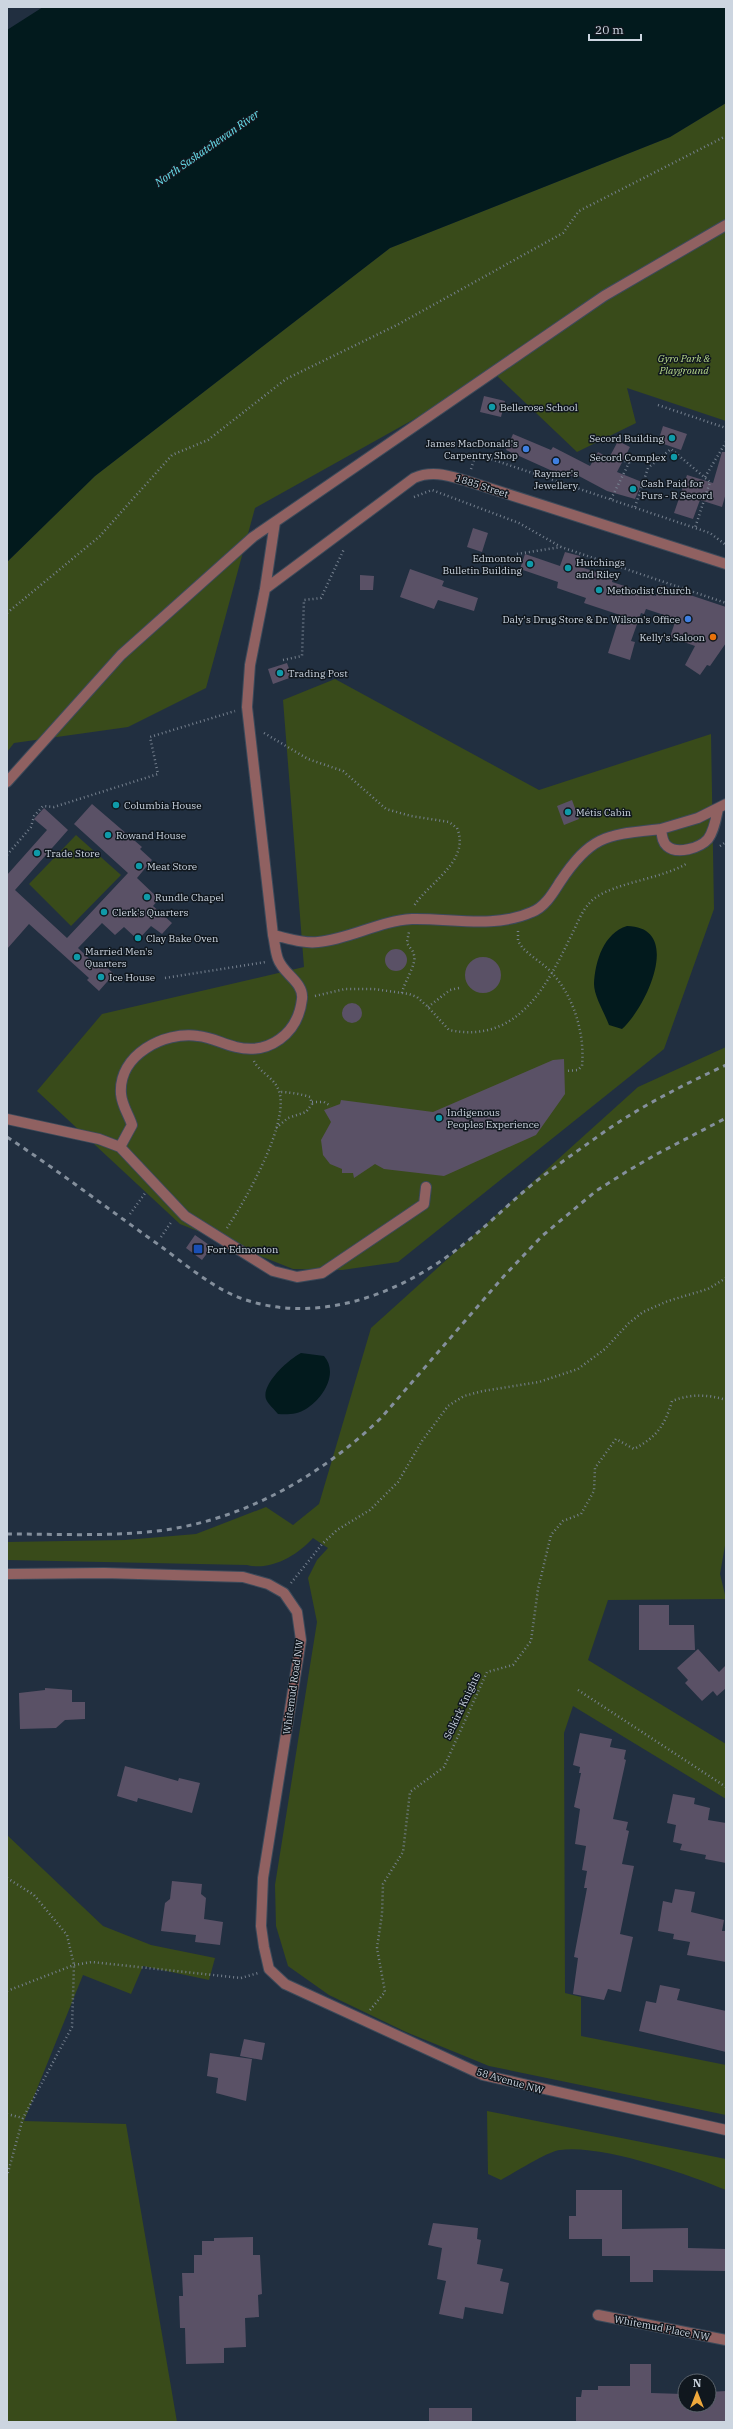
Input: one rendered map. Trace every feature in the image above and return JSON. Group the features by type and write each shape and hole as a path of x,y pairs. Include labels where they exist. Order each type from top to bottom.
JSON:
{"street":[{"path":"7,782 121,655 253,537 604,296 726,225"},
{"name":"1885 Street","path":"265,589 414,478 424,474 435,473 467,481 726,564"},
{"path":"120,1147 132,1126 123,1106 121,1085 125,1072 147,1047 165,1039 187,1035 199,1036 236,1047 252,1049 277,1043 284,1038 294,1024 302,999 302,989 278,960 273,935 247,707 250,665 265,589 275,522"},
{"path":"273,935 316,942 337,939 394,922 411,920 477,922 497,920 532,912 544,904 577,858 587,847 597,840 609,835 661,829 722,807"},
{"path":"661,829 664,842 668,847 680,851 695,847 708,839 722,807"},
{"path":"7,1119 99,1139 120,1147 185,1216 273,1271 285,1275 310,1276 322,1273 338,1264 424,1204 426,1187"},
{"name":"Whitemud Road NW","path":"7,1574 104,1573 243,1577 268,1584 284,1593 297,1612 301,1640 262,1878 261,1926 269,1969"},
{"name":"58 Avenue NW","path":"269,1969 285,1984 359,2020 483,2075 726,2130"},
{"name":"Whitemud Place NW","path":"598,2315 726,2340"}],"path":[{"path":"7,613 100,536 172,455 208,440 286,379 397,325 484,279 563,233 579,211 726,136"},
{"path":"658,404 726,428"},
{"path":"705,477 726,442"},
{"path":"635,507 648,468 671,449 710,482 695,528"},
{"path":"467,481 476,454 710,533 726,545"},
{"path":"612,499 629,463 623,460"},
{"path":"412,497 432,490 519,523 561,547 726,603"},
{"path":"283,660 302,656 304,600 322,598 343,550 348,545"},
{"path":"517,554 561,547"},
{"path":"7,855 31,827 34,816 43,806 54,807 158,774 150,737 247,707"},
{"path":"249,724 308,759 343,771 386,809 411,816 449,822 457,828 460,841 453,860 443,876 416,903 411,912 411,920 406,942 415,955 415,962 404,983 402,993"},
{"path":"714,849 726,842"},
{"path":"302,999 345,989 402,993 417,997 449,1030 474,1032 506,1025 519,1016 552,973 585,907 596,898 688,863"},
{"path":"532,912 522,921 518,931 518,941 526,952 552,973 573,1004 583,1060 582,1066 578,1070 565,1071"},
{"path":"165,978 278,960"},
{"path":"428,1007 450,990 459,988"},
{"path":"220,1238 254,1180 276,1129 280,1106 279,1092 268,1074 260,1070 255,1064 252,1049"},
{"path":"276,1129 288,1118 306,1112 310,1108 312,1102 310,1097 297,1096 290,1092 279,1092"},
{"path":"312,1102 324,1102 331,1106"},
{"path":"130,1214 139,1202"},
{"path":"161,1237 170,1223"},
{"path":"284,1593 323,1543 337,1530 370,1510 398,1482 422,1441 448,1406 464,1396 483,1391 539,1382 578,1369 605,1349 629,1323 643,1312 668,1301 708,1289 726,1278"},
{"name":"Selkirk Knights","path":"359,2020 385,1992 377,1948 382,1914 384,1884 403,1852 410,1792 444,1768 487,1672 512,1665 531,1641 538,1589 551,1535 563,1521 581,1514 594,1491 595,1468 616,1439 634,1449 648,1442 665,1422 672,1401 684,1396 695,1395 726,1400"},
{"path":"578,1690 726,1787"},
{"path":"7,1878 34,1895 67,1935 74,1965 72,2027 23,2118 7,2176"},
{"path":"7,1991 74,1965 92,1962 241,1978 269,1969"},
{"path":"7,2114 23,2118"}],"green space":[{"name":"Gyro Park & Playground","path":"726,103 726,421 627,388 636,423 577,452 495,374 255,508 206,688 128,727 14,743 7,752 7,562 95,476 390,248 670,137"},
{"path":"335,679 539,790 711,734 714,909 664,1049 398,1262 342,1270 293,1269 180,1224 37,1091 102,1014 304,967 283,700"},
{"path":"76,835 121,875 71,926 29,884"},
{"path":"726,1047 726,1540 720,1574 726,1599 608,1600 588,1660 726,1744 726,1799 573,1706 564,1733 565,1993 581,1997 581,2036 726,2065 726,2115 489,2066 406,2032 329,1995 288,1966 276,1926 275,1885 317,1622 308,1578 317,1560 328,1548 313,1538 299,1551 283,1560 265,1566 256,1566 7,1560 7,1542 125,1540 196,1534 266,1507 293,1525 319,1504 371,1328 638,1087"},
{"path":"7,1835 103,1926 151,1945 215,1958 209,1980 143,1966 131,1994 83,1975 24,2121 126,2124 177,2422 7,2422"},
{"path":"487,2111 726,2159 726,2190 689,2176 644,2162 598,2151 577,2149 555,2151 539,2158 501,2180 488,2174"}],"water":[{"name":"North Saskatchewan River","path":"43,7 726,7 726,103 670,137 390,248 95,476 7,562 7,30"},
{"path":"627,926 644,930 654,940 657,953 655,970 649,987 641,1004 622,1029 609,1025 594,989 594,984 596,966 602,949 612,935"},
{"path":"301,1353 324,1356 330,1370 327,1385 318,1399 306,1409 293,1414 278,1414 266,1399 268,1386 283,1366"}],"building":[{"name":"Bellerose School","path":"484,396 505,401 501,417 480,412"},
{"name":"Secord Building","path":"663,426 687,434 681,450 658,442"},
{"path":"513,434 551,450 553,447 590,466 598,452 609,458 618,441 630,447 617,472 642,482 635,499 607,491 577,475 576,478 561,471 559,474 506,450"},
{"path":"722,452 726,452 726,493 722,507 700,500 693,519 674,513 687,475 713,483"},
{"path":"473,528 488,533 482,552 467,547"},
{"path":"565,552 580,556 577,566 613,577 612,582 656,596 660,585 726,607 726,643 710,666 707,665 700,675 685,665 695,646 670,637 676,619 646,609 644,614 641,613 631,641 635,642 630,660 608,653 620,615 584,603 586,598 557,588 558,582 520,569 525,554 560,566"},
{"path":"410,569 444,581 442,586 478,598 474,611 438,600 434,609 400,597"},
{"path":"360,575 374,576 373,590 360,590"},
{"name":"Trading Post","path":"287,663 292,677 273,684 268,669"},
{"name":"Métis Cabin","path":"572,800 579,819 564,825 557,806"},
{"path":"92,804 142,847 140,849 152,860 137,878 159,899 153,906 172,923 162,934 151,926 138,940 124,927 115,935 102,923 78,948 98,967 102,963 114,974 99,991 87,980 89,978 29,924 7,949 7,875 47,830 34,819 44,808 68,830 15,890 67,938 128,873 74,824"},
{"path":"392,949 400,949 407,956 407,964 400,971 392,971 385,964 385,956"},
{"path":"487,957 496,962 500,968 500,982 496,988 487,993 479,993 470,988 466,982 465,971 470,962 476,958"},
{"path":"352,1003 359,1006 362,1013 359,1020 352,1023 345,1020 342,1013 345,1006"},
{"name":"Indigenous Peoples Experience","path":"564,1059 565,1094 536,1135 444,1176 384,1169 375,1164 354,1178 353,1173 342,1173 342,1169 330,1164 323,1155 321,1140 331,1122 324,1110 340,1104 341,1100 433,1112 553,1060"},
{"name":"Fort Edmonton","path":"195,1235 212,1247 202,1260 186,1248"},
{"path":"639,1605 669,1605 669,1625 694,1625 695,1650 639,1650"},
{"path":"698,1649 719,1672 726,1665 726,1688 717,1696 713,1691 702,1701 685,1683 688,1680 677,1668"},
{"path":"45,1688 72,1690 72,1702 85,1702 85,1719 65,1720 56,1728 20,1729 19,1693 45,1690"},
{"path":"580,1733 612,1739 610,1747 626,1750 624,1759 626,1760 613,1819 628,1822 626,1830 629,1831 622,1864 634,1866 620,1934 633,1937 621,1992 608,1989 604,2000 573,1994 578,1958 574,1957 587,1888 584,1888 587,1871 582,1870 586,1846 575,1844 580,1809 574,1807 581,1773 579,1773 580,1767 573,1765"},
{"path":"125,1766 178,1781 179,1778 200,1783 192,1813 138,1798 137,1802 117,1796"},
{"path":"673,1794 695,1798 694,1804 710,1808 708,1820 726,1823 726,1863 705,1859 706,1855 680,1850 682,1844 673,1842 676,1825 667,1823"},
{"path":"172,1881 202,1884 201,1894 206,1898 204,1919 223,1922 220,1945 195,1942 196,1935 161,1931 165,1903 170,1899"},
{"path":"675,1889 695,1892 691,1912 724,1920 722,1931 726,1931 726,1962 687,1955 690,1942 673,1939 674,1934 658,1931 663,1901 672,1903"},
{"path":"660,1985 680,1989 677,2000 726,2011 726,2052 639,2031 646,2001 656,2003"},
{"path":"244,2039 265,2043 262,2060 240,2056"},
{"path":"210,2053 252,2059 246,2101 216,2093 218,2078 207,2076"},
{"path":"576,2190 622,2190 622,2229 688,2228 688,2248 726,2249 726,2271 653,2270 653,2282 630,2282 630,2256 602,2256 602,2239 569,2239 569,2216 576,2216"},
{"path":"433,2223 478,2228 477,2239 481,2240 477,2264 503,2269 500,2281 509,2283 503,2314 465,2307 463,2319 439,2314 446,2281 437,2279 442,2248 428,2245"},
{"path":"253,2237 253,2255 260,2255 262,2294 258,2295 259,2317 245,2318 246,2347 224,2348 224,2363 186,2364 185,2328 180,2328 179,2296 183,2296 182,2273 194,2273 194,2255 202,2255 202,2241 214,2241 214,2238"},
{"path":"630,2364 651,2364 651,2393 677,2394 677,2413 717,2413 717,2392 726,2391 726,2422 576,2422 576,2397 581,2397 582,2390 598,2390 598,2386 630,2386"},
{"path":"429,2408 472,2408 472,2422 429,2422"}],"railway":[{"path":"7,1137 214,1285 233,1295 260,1304 288,1308 317,1308 345,1304 372,1296 399,1285 424,1272 468,1241 540,1178 612,1126 660,1098 726,1065"},
{"path":"7,1534 126,1534 165,1530 195,1524 225,1515 282,1491 334,1458 381,1418 504,1276 542,1236 596,1191 655,1155 726,1118"}],"place":[{"name":"Bellerose School","path":"492,407"},
{"name":"Secord Building","path":"672,438"},
{"name":"James MacDonald's Carpentry Shop","path":"526,449"},
{"name":"Secord Complex","path":"674,457"},
{"name":"Raymer's Jewellery","path":"556,461"},
{"name":"Cash Paid for Furs - R Secord","path":"633,489"},
{"name":"Edmonton Bulletin Building","path":"530,564"},
{"name":"Hutchings and Riley","path":"568,568"},
{"name":"Methodist Church","path":"599,590"},
{"name":"Daly's Drug Store & Dr. Wilson's Office","path":"688,619"},
{"name":"Kelly's Saloon","path":"713,637"},
{"name":"Trading Post","path":"280,673"},
{"name":"Columbia House","path":"116,805"},
{"name":"Métis Cabin","path":"568,812"},
{"name":"Rowand House","path":"108,835"},
{"name":"Trade Store","path":"37,853"},
{"name":"Meat Store","path":"139,866"},
{"name":"Rundle Chapel","path":"147,897"},
{"name":"Clerk's Quarters","path":"104,912"},
{"name":"Clay Bake Oven","path":"138,938"},
{"name":"Married Men's Quarters","path":"77,957"},
{"name":"Ice House","path":"101,977"},
{"name":"Indigenous Peoples Experience","path":"439,1118"},
{"name":"Fort Edmonton","path":"198,1249"}]}
